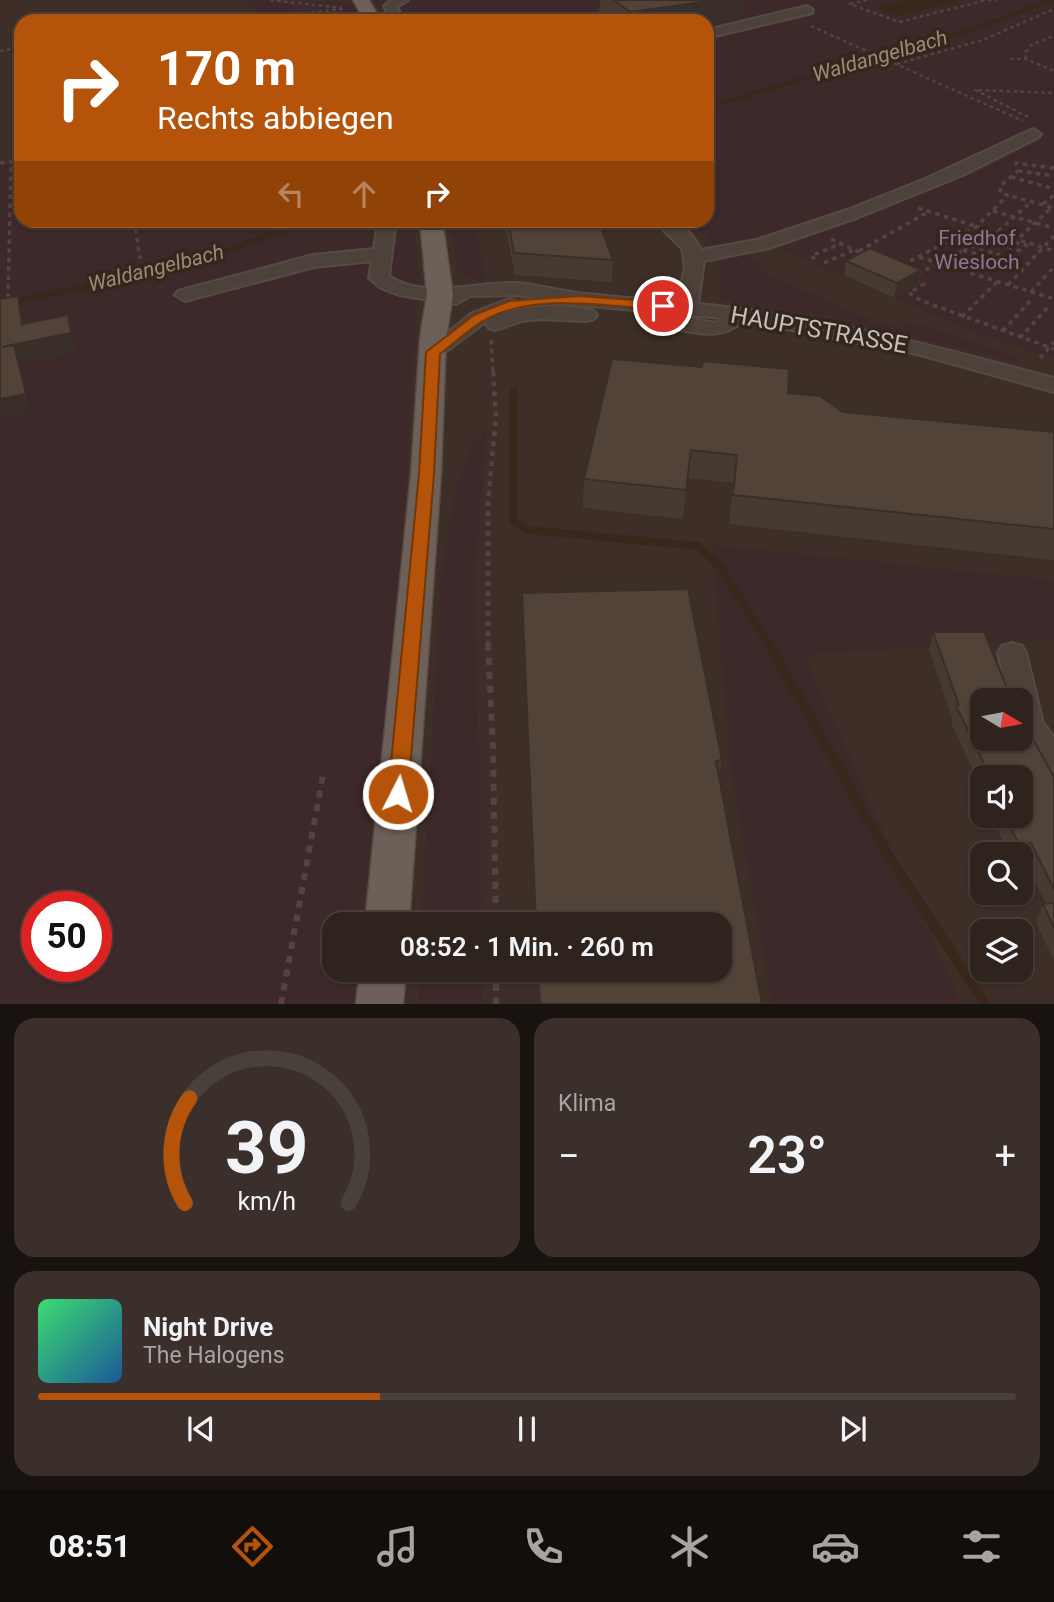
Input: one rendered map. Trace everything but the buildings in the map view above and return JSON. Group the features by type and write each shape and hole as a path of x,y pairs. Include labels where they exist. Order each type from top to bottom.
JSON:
{"main road":[{"path":"388,912 426,474 433,352 440,295 432,228"},
{"path":"380,1003 382,982"}],"street":[{"path":"394,14 390,6 402,0"},
{"path":"782,0 821,15"},
{"path":"714,32 807,10"},
{"path":"696,256 736,253 909,194 987,159 1031,126"},
{"path":"386,228 379,278 404,292 440,295"},
{"path":"672,228 690,243 696,256 687,308"},
{"path":"185,295 313,261 382,254"},
{"name":"HAUPTSTRASSE","path":"440,295 470,290 516,289 579,299 740,314 854,334 996,368 1054,385"},
{"name":"HAUPTSTRASSE","path":"440,295 515,304 579,299"},
{"path":"433,352 479,317 515,304"},
{"path":"496,324 510,316 553,313 643,318 716,329 724,327 740,314"},
{"path":"996,368 1000,390"},
{"path":"1012,653 1029,727 1054,758"}],"path":[{"path":"270,0 344,8 306,14"},
{"path":"867,0 850,4 899,22 982,0 997,0"},
{"path":"896,65 983,40 1054,9"},
{"path":"784,15 1024,121 1032,128 1031,126"},
{"path":"1026,59 1024,53 1031,46 1054,37"},
{"path":"1010,59 1026,59 1054,71"},
{"path":"1031,126 975,89 1054,93"},
{"path":"8,298 10,162"},
{"path":"0,163 14,162"},
{"path":"1018,171 1016,163 1054,168"},
{"path":"1053,208 1000,193 1000,186 1018,171 1054,176"},
{"path":"1010,177 1054,189"},
{"path":"894,269 976,227 1008,195"},
{"path":"1042,205 1054,196"},
{"path":"1032,202 987,236 940,264 907,278 924,284 909,293 962,317 1051,349"},
{"path":"1020,237 1053,208"},
{"path":"992,211 1054,228"},
{"path":"824,263 857,251 929,212 976,227 987,236 1023,249 987,236"},
{"path":"135,228 140,259"},
{"path":"987,236 1054,251"},
{"path":"1008,285 1054,236"},
{"path":"827,237 868,256 856,260"},
{"path":"815,259 811,256 841,244"},
{"path":"970,246 1012,259"},
{"path":"962,249 1008,263"},
{"path":"919,257 1054,299"},
{"path":"1031,292 1054,267"},
{"path":"962,317 997,282"},
{"path":"1003,331 1030,301"},
{"path":"1020,338 1048,307"},
{"path":"496,324 491,331 490,349 496,417 488,502 486,610 493,748 496,912"},
{"path":"1040,358 1051,349 1054,342"},
{"path":"281,1003 323,775"},
{"path":"496,982 496,1003"}],"green space":[{"path":"243,0 347,2 352,4 358,14 339,14 334,7 259,14"},
{"name":"Friedhof Wiesloch","path":"374,0 1054,0 1054,359 973,332 770,245 745,257 765,262 755,269 838,306 899,329 910,322 1021,357 1018,362 818,315 720,300 717,253 706,235 697,228 714,228 714,14 382,14"},
{"path":"14,164 14,228 415,228 419,280 399,596 362,912 322,912 322,982 356,982 354,1003 0,1003 0,166"},
{"path":"450,228 476,228 486,283 464,276 457,268"},
{"path":"487,428 475,580 482,912 422,912 442,568 456,486 471,446"},
{"path":"712,545 1054,580 1054,639 804,655 961,1003 772,1003 731,774"},
{"path":"419,982 482,982 482,1003 418,1003"}],"shaded area":[{"path":"910,0 965,0 896,16 874,7"}],"waterway":[{"name":"Waldangelbach","path":"714,105 977,28 1051,0"},
{"path":"313,14 329,12"},
{"name":"Waldangelbach","path":"0,304 142,275 211,257 287,228"},
{"path":"514,391 513,521 528,530 698,546 719,566 770,646"},
{"path":"769,644 885,850 985,1004"}],"route":[{"path":"398,794 426,474 433,352 479,317 515,304 579,299 663,306"}]}
